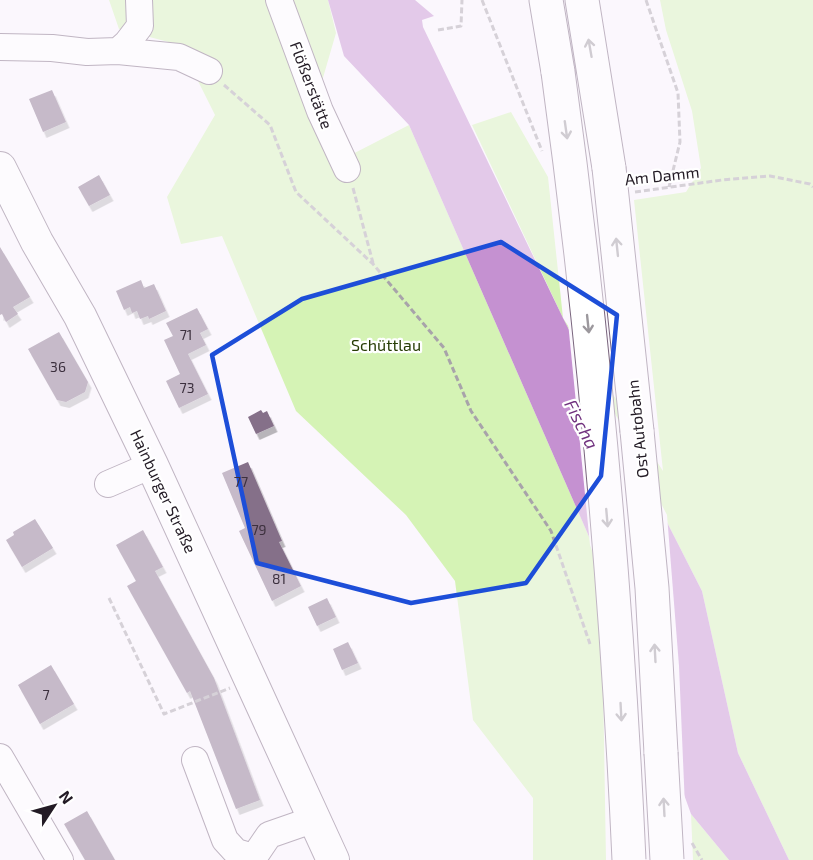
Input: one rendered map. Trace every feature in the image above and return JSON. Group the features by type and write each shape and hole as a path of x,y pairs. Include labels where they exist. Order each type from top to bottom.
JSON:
{"highway":[{"path":"546,0 573,177 611,556 629,860"},
{"name":"Ost Autobahn","path":"582,0 609,168 679,850"}],"main road":[{"name":"Hainburger Straße","path":"0,168 37,242 80,316 152,465 333,860"}],"street":[{"path":"118,51 141,26 139,0"},
{"name":"Flößerstätte","path":"279,0 320,111 347,169"},
{"path":"0,47 52,48 87,52 118,51 179,57 209,71"},
{"path":"108,484 152,465"},
{"path":"0,757 60,860"},
{"path":"195,760 225,840 236,852 253,859 269,835 315,819"}],"path":[{"path":"438,30 461,26 462,0"},
{"path":"482,0 543,155"},
{"path":"646,0 678,93 680,142 669,187"},
{"path":"209,71 270,125 296,192 373,264 444,348 471,411 551,531 593,652"},
{"path":"347,169 373,264"},
{"name":"Am Damm","path":"634,192 770,176 810,184 813,187"},
{"path":"109,598 164,714 251,680"},
{"path":"679,850 702,860"}],"highlighted area":[{"path":"501,242 617,315 601,476 526,583 411,603 257,563 212,355 302,299"}],"green space":[{"name":"Schüttlau","path":"109,0 328,0 336,33 311,119 339,161 409,125 601,564 606,860 533,860 533,798 473,720 455,581 406,515 296,411 222,236 181,244 167,197 215,115 180,45 119,29"},
{"path":"660,0 813,0 813,860 789,860 738,753 702,591 563,318 663,471 634,200 686,192 701,168 692,111 666,30"},
{"path":"511,112 548,177 563,318 472,125"},
{"path":"691,814 729,860 693,860"}],"water":[{"name":"Fischa","path":"328,0 415,0 434,16 422,20 423,27 563,318 702,591 738,753 789,860 729,860 691,814 601,564 409,125 344,56"}],"pier":[{"path":"568,322 667,515 679,666 685,807 590,545"}],"building":[{"path":"52,90 66,122 43,132 29,99"},
{"path":"99,175 110,195 89,206 78,187"},
{"path":"0,247 30,297 13,307 18,314 6,322 2,314 0,315"},
{"path":"141,280 144,288 154,284 166,311 149,319 148,316 140,319 137,311 132,313 130,307 124,310 116,291"},
{"path":"197,308 208,329 200,333 206,345 188,354 208,394 179,408 166,381 180,374 164,340 173,336 166,323"},
{"path":"59,332 88,382 85,392 66,402 57,400 28,349"},
{"path":"261,410 263,413 267,411 274,426 256,434 248,417"},
{"path":"248,462 282,541 279,542 301,586 272,601 239,531 245,528 222,473"},
{"path":"35,519 53,548 22,567 6,540 14,535 13,532"},
{"path":"143,530 163,567 155,571 214,678 260,800 236,809 190,691 187,693 127,586 136,581 116,545"},
{"path":"327,598 336,617 317,626 308,607"},
{"path":"348,642 358,663 342,670 333,649"},
{"path":"51,665 74,704 40,724 18,685"},
{"path":"87,811 115,860 85,860 64,824"}]}
